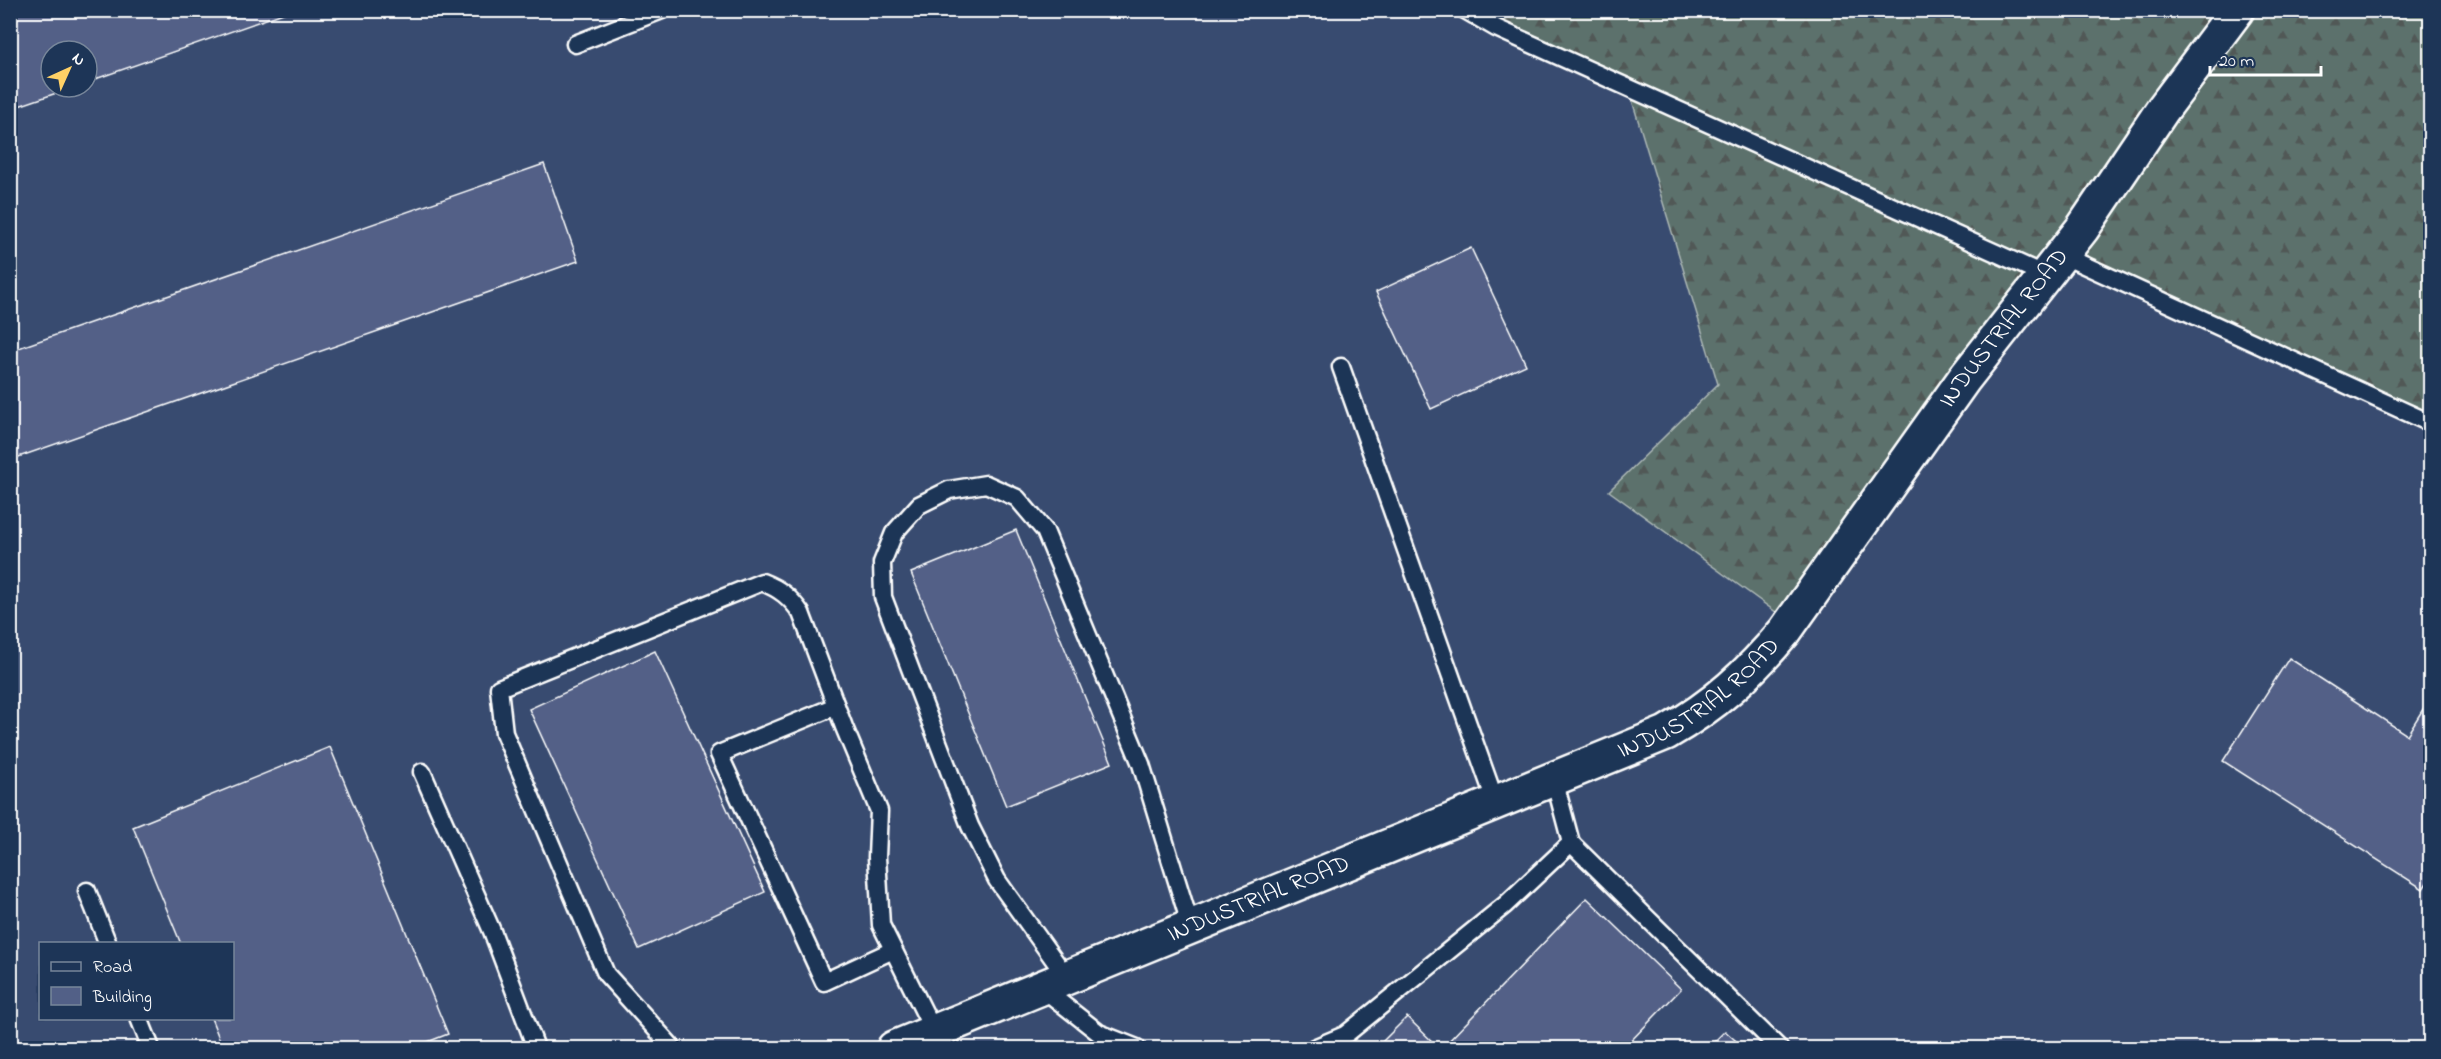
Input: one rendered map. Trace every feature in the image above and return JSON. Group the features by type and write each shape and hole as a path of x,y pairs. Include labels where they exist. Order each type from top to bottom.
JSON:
{"street":[{"name":"INDUSTRIAL ROAD","path":"894,1048 1666,733 1727,693 1756,666 1785,631 1964,379 2053,265 2236,10"}],"lane":[{"path":"575,44 662,10"},
{"path":"1465,10 1496,28 2430,423"},
{"path":"1341,367 1496,802"},
{"path":"1137,1048 1099,1033 1055,983 1020,915 997,880 970,826 883,597 882,563 894,533 919,505 949,490 986,484 1017,498 1045,531 1141,764 1191,927"},
{"path":"673,1048 606,974 504,733 499,688 762,582 790,597 801,614 879,811 877,858 880,925 934,1032"},
{"path":"836,706 719,754 824,982 893,950"},
{"path":"422,772 492,931 536,1048"},
{"path":"1554,779 1571,843 1779,1048"},
{"path":"1314,1048 1345,1035 1354,1028 1505,905 1571,843"},
{"path":"87,891 107,942"},
{"path":"140,1020 151,1048"}],"shaded area":[{"path":"10,11 1470,11 1628,87 1718,384 1610,491 2064,251 2424,420 2430,345 2430,1048 11,1048"}],"green space":[{"path":"1470,11 2430,11 2430,345 2424,421 2064,251 1791,623 1609,491 1718,384 1628,87"}],"building":[{"path":"10,10 292,10 99,78 99,39 39,39 39,99 10,109"},
{"path":"544,164 578,261 10,460 10,351"},
{"path":"1471,248 1526,365 1431,409 1376,292"},
{"path":"1016,530 1112,763 1006,806 911,573"},
{"path":"655,651 765,892 639,949 529,709"},
{"path":"2289,658 2407,735 2430,698 2430,878 2423,889 2223,761"},
{"path":"330,747 448,1034 412,1048 223,1048 212,1020 234,1020 234,942 180,942 133,827"},
{"path":"1587,898 1681,989 1624,1048 1442,1048"},
{"path":"1407,1017 1439,1048 1376,1048"},
{"path":"1725,1031 1744,1048 1708,1048"}]}
